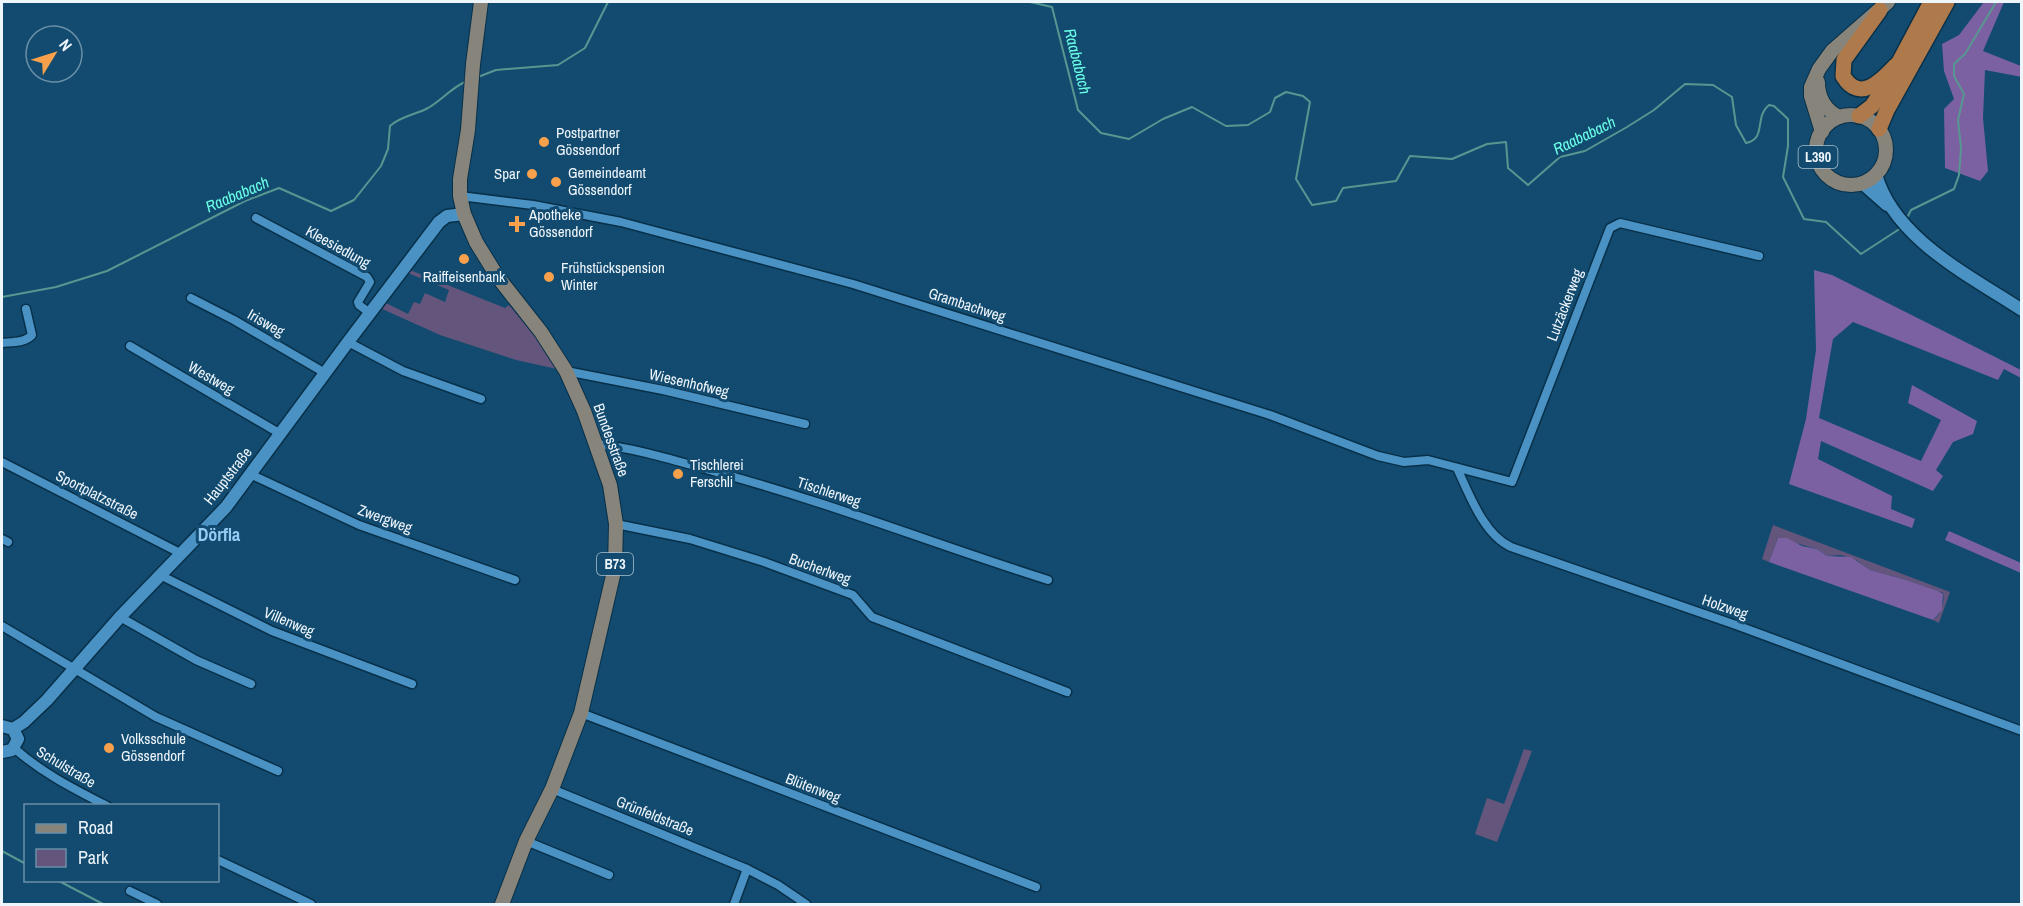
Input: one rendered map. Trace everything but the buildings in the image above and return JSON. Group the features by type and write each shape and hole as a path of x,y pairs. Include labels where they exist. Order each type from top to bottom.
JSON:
{"highway":[{"path":"1859,116 1880,96 1930,2"},
{"path":"1879,129 1887,110 1947,2"},
{"path":"1884,6 1844,60 1843,76 1852,86 1870,88 1880,82 1896,65"}],"main road":[{"name":"Bundesstraße","path":"481,2 460,196 464,214 473,235 497,276 541,332 566,371 610,485 616,524 615,567 581,713 552,789 526,842 502,904"},
{"name":"L390","path":"1822,132 1811,96 1811,87 1824,59 1884,6"},
{"path":"1818,74 1819,93 1823,103 1832,114 1839,117 1859,116 1870,121 1879,129 1886,143 1884,162 1876,174 1862,183 1893,209 1929,248 2022,310"},
{"name":"L390","path":"1839,117 1828,124 1822,132 1817,152 1824,171 1838,182 1854,185 1862,183"},
{"path":"1876,174 1893,209"},
{"name":"Hauptstraße","path":"8,750 18,739 7,727 24,722 47,700 120,617 226,507 279,433 440,222 447,216 464,214"}],"street":[{"name":"Grambachweg","path":"460,196 544,207 621,222 853,284 1270,415 1378,456 1404,462 1428,460 1457,468"},
{"name":"Kleesiedlung","path":"256,218 367,277 370,282 358,305 370,313"},
{"name":"Lutzäckerweg","path":"1457,468 1512,482 1610,228 1620,223 1759,256"},
{"name":"Irisweg","path":"191,298 234,320 325,373"},
{"path":"2,343 18,342 29,339 32,335 26,309"},
{"path":"348,342 403,371 481,399"},
{"name":"Westweg","path":"130,346 279,433"},
{"name":"Wiesenhofweg","path":"566,371 663,390 805,424"},
{"name":"Tischlerweg","path":"596,444 677,461 752,482 1048,580"},
{"name":"Sportplatzstraße","path":"2,462 180,553"},
{"name":"Holzweg","path":"1457,468 1491,533 1500,542 1736,625 2022,731"},
{"name":"Zwergweg","path":"250,474 359,525 515,580"},
{"name":"Bucherlweg","path":"616,524 690,539 764,562 854,595 872,617 1067,692"},
{"name":"Villenweg","path":"159,575 272,631 412,684"},
{"path":"120,617 196,660 251,684"},
{"path":"2,626 156,717 278,771"},
{"name":"Blütenweg","path":"581,713 1036,887"},
{"name":"Schulstraße","path":"8,750 65,785 103,804"},
{"name":"Grünfeldstraße","path":"552,789 747,869 778,885 806,904"},
{"path":"526,842 609,875"},
{"path":"219,860 311,904"},
{"path":"734,904 747,869"},
{"path":"129,891 157,904"}],"green space":[{"path":"410,270 505,308 509,305 545,348 557,369 516,360 440,335 380,308 384,302 408,314 414,302 420,304 425,293 445,302 449,290 408,273"},
{"path":"1773,525 1950,592 1939,623 1933,620 1942,608 1943,593 1870,570 1856,560 1841,555 1827,556 1817,549 1778,538 1769,562 1762,559"},
{"path":"1524,749 1532,751 1497,842 1475,834 1487,798 1504,804"}],"shaded area":[{"path":"1984,2 2004,2 1983,51 2021,66 2022,77 1985,70 1983,118 1988,171 1980,181 1945,168 1944,109 1954,99 1944,71 1942,44 1959,35"},
{"path":"1814,270 1832,275 2021,370 2021,378 2004,369 1998,380 1853,322 1833,339 1819,418 1921,461 1941,420 1908,403 1912,385 1977,421 1973,434 1953,442 1936,470 1943,476 1933,491 1821,441 1818,459 1892,496 1891,509 1915,519 1912,528 1789,484 1806,419 1816,350"},
{"path":"1949,531 2021,563 2021,573 1945,540"},
{"path":"1778,538 1787,538 1802,546 1817,549 1827,556 1851,557 1870,570 1938,591 1943,594 1942,610 1933,620 1769,562"}],"waterway":[{"name":"Raababach","path":"478,77 496,70 558,65 585,48 608,2"},
{"name":"Raababach","path":"1030,2 1052,7 1078,110 1101,133 1129,139 1163,119 1192,107 1226,126 1248,125 1270,112 1275,98 1286,92 1303,96 1310,102 1296,179 1312,205 1336,201 1343,188 1396,181 1410,156 1452,159 1487,144 1506,142 1508,168 1528,185 1560,157 1585,151 1627,127 1654,110 1685,84 1713,85 1732,97 1736,125 1746,143 1756,137 1762,115 1769,105 1774,106 1788,119 1788,146 1783,177 1804,219 1826,222 1861,254 1901,228"},
{"name":"Raababach","path":"1907,218 1911,210 1954,189 1959,175 1961,148 1958,120 1964,94 1954,76 1954,64 1965,54 1996,2"},
{"name":"Raababach","path":"2,297 56,287 107,271 245,201 279,188 331,211 354,200 381,166 388,149 390,126 428,108 467,81"},
{"path":"2,851 24,863"},
{"path":"61,882 103,904"}],"place":[{"name":"Postpartner Gössendorf","path":"544,142"},
{"name":"Spar","path":"532,174"},
{"name":"Gemeindeamt Gössendorf","path":"556,182"},
{"name":"Apotheke Gössendorf","path":"517,224"},
{"name":"Raiffeisenbank","path":"464,259"},
{"name":"Frühstückspension Winter","path":"549,277"},
{"name":"Tischlerei Ferschli","path":"678,474"},
{"name":"Volksschule Gössendorf","path":"109,748"}],"district":[{"name":"Dörfla","path":"219,535"}]}
